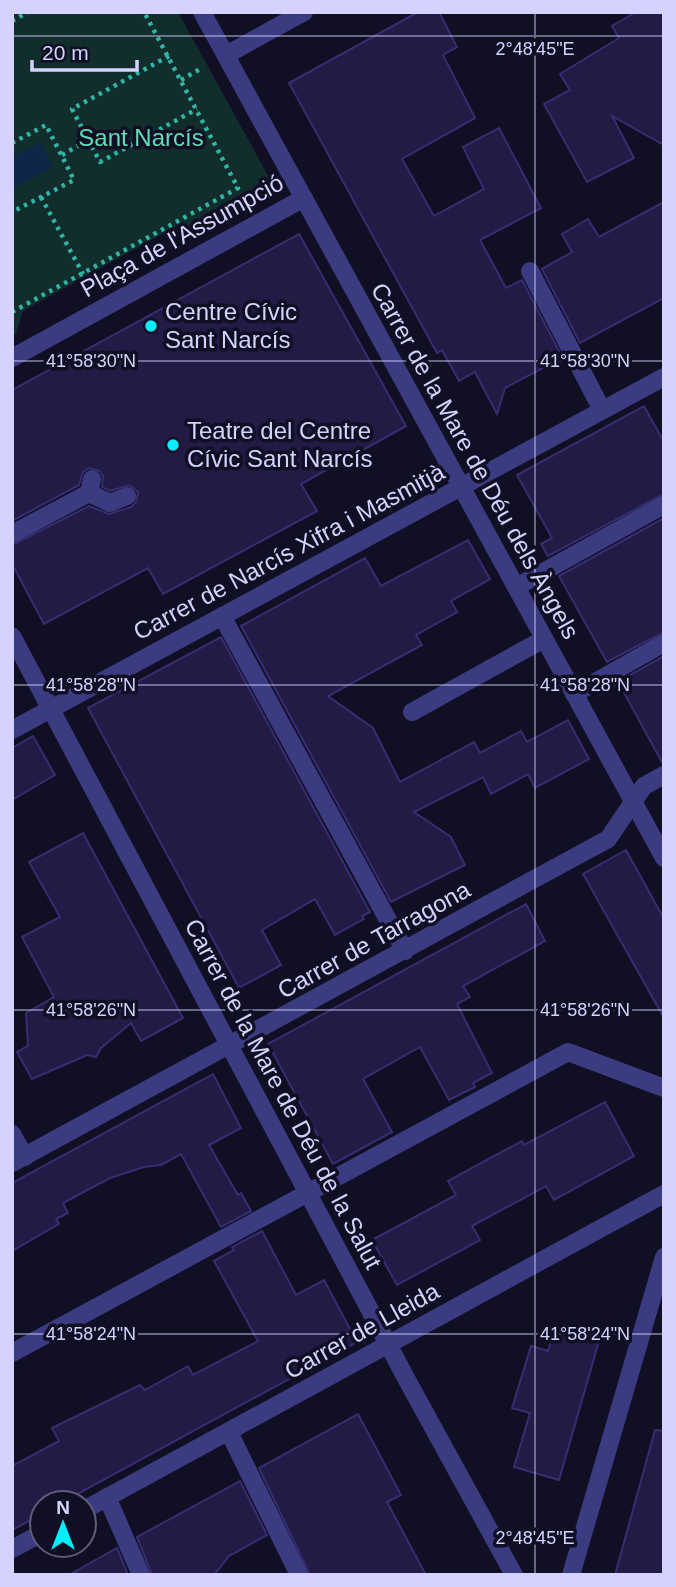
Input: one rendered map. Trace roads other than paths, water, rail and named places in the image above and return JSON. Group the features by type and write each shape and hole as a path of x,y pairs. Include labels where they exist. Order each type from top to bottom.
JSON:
{"street":[{"name":"Plaça de l'Assumpció","path":"12,358 303,198 202,12"},
{"path":"226,55 304,12"},
{"name":"Carrer de la Mare de Déu dels Àngels","path":"303,198 664,859"},
{"path":"530,271 601,410"},
{"name":"Carrer de Narcís Xifra i Masmitjà","path":"12,730 664,377"},
{"path":"12,534 90,486 110,503 127,496"},
{"path":"516,587 664,505"},
{"path":"222,616 405,951"},
{"name":"Carrer de la Mare de Déu de la Salut","path":"12,636 388,1344 514,1575"},
{"path":"412,712 544,639"},
{"path":"574,694 664,643"},
{"path":"12,723 51,709"},
{"name":"Carrer de Tarragona","path":"19,1160 608,839 644,786 664,775"},
{"path":"12,1353 568,1052 664,1088"},
{"path":"12,1134 19,1160"},
{"name":"Carrer de Lleida","path":"98,1502 664,1194"},
{"path":"571,1575 664,1257"},
{"path":"229,1432 299,1575"},
{"path":"107,1497 141,1575"},
{"path":"12,1549 28,1540"}],"water":[{"path":"40,142 53,167 12,188 12,157"}],"place":[{"name":"Centre Cívic Sant Narcís","path":"151,326"},
{"name":"Teatre del Centre Cívic Sant Narcís","path":"173,445"}],"park label":[{"name":"Sant Narcís","path":"141,138"}]}
